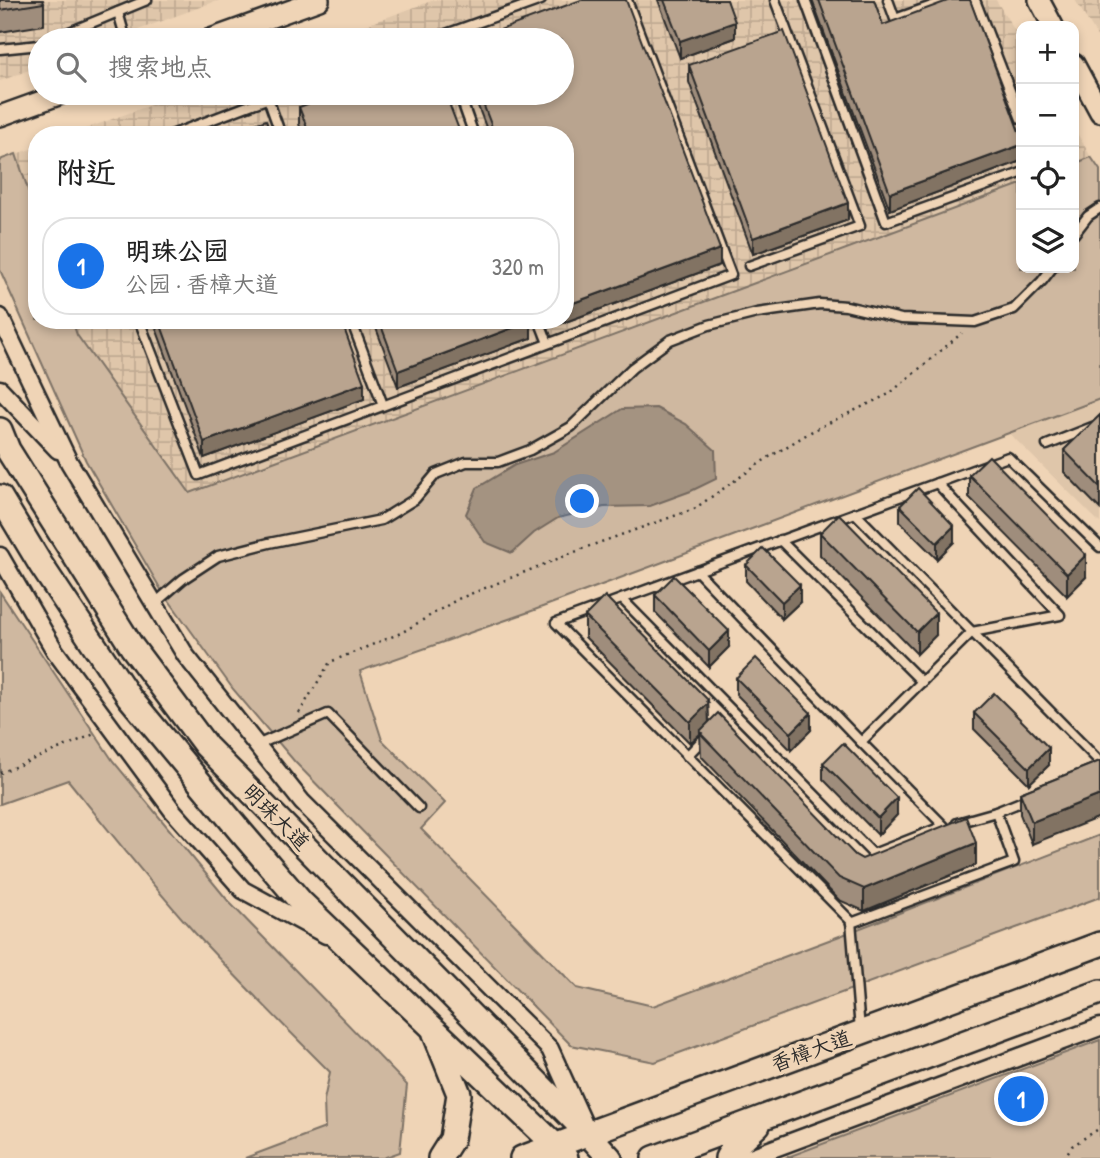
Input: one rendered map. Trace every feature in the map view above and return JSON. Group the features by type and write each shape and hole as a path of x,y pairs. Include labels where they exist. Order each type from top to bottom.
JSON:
{"main road":[{"name":"明珠大道","path":"0,430 8,450 132,647 206,746 610,1158"},
{"name":"明珠大道","path":"0,498 129,697 240,831 302,902 561,1152"},
{"name":"香樟大道","path":"522,1158 561,1152 588,1134 1100,944"},
{"path":"654,1158 1100,992"},
{"path":"433,1028 458,1094 452,1139 440,1158"},
{"path":"727,1158 733,1148 768,1117"}],"street":[{"path":"257,28 319,0"},
{"path":"1039,0 1050,21"},
{"path":"1079,73 1100,112"},
{"path":"0,116 31,105"},
{"path":"0,317 69,462 186,656 302,802 550,1049 588,1134"},
{"path":"0,389 69,462"},
{"path":"0,556 55,651 173,811 243,890 349,947"},
{"path":"748,1158 1100,1027"}],"lane":[{"path":"79,28 147,0"},
{"path":"467,28 541,0"},
{"path":"142,329 198,475 732,275 627,0"},
{"path":"750,266 860,226 775,0"},
{"path":"805,0 886,222 1016,175"},
{"path":"888,0 895,19 949,0"},
{"path":"975,0 1016,106"},
{"path":"118,12 123,28"},
{"path":"0,49 28,46"},
{"path":"193,126 243,105"},
{"path":"270,105 278,126"},
{"path":"463,105 471,126"},
{"path":"1079,228 1088,216 1100,208"},
{"path":"154,604 183,579 218,556 381,520 415,499 436,474 466,462 498,462 530,450 571,427 632,368 670,340 709,325 757,313 820,304 846,306 901,319 975,322 1014,309 1048,273"},
{"path":"354,329 383,405"},
{"path":"543,329 548,344"},
{"path":"1048,445 1100,424"},
{"path":"860,1033 851,921 556,623 1008,457 1100,547"},
{"path":"861,742 972,632 1060,615 937,483"},
{"path":"855,513 1100,762"},
{"path":"780,540 922,682"},
{"path":"696,571 944,826"},
{"path":"622,599 873,854 944,826 996,812 1042,793"},
{"path":"723,720 732,711"},
{"path":"257,745 328,714 419,808"},
{"path":"687,756 714,729"},
{"path":"851,923 1014,862 996,812"}],"path":[{"path":"288,732 330,662 401,633 458,599 587,547 694,509 766,459 814,430 889,394 975,322"},
{"path":"0,773 111,727"},
{"path":"1064,1158 1072,1146 1100,1128"}],"shaded area":[{"path":"0,0 219,0 143,28 28,28 28,70 0,81"},
{"path":"434,0 996,0 1016,33 1016,186 189,493 75,329 574,329 574,126 93,126 150,105 574,105 574,28 358,28"},
{"path":"1075,0 1100,0 1100,41"},
{"path":"1079,137 1091,157 1079,162"},
{"path":"28,150 28,189 16,154"},
{"path":"16,154 28,189 28,329 75,329 190,493 1016,186 1016,273 1079,273 1079,162 1091,157 1100,170 1100,399 529,612 360,671 382,740 445,803 421,829 577,988 653,1006 1100,835 1100,897 655,1062 571,1045 295,762 233,689 160,588 86,461 0,270 0,162"},
{"path":"1100,399 1100,523 1009,433"},
{"path":"656,408 686,424 715,450 716,479 650,506 604,507 558,518 534,533 512,553 485,542 466,514 477,488 515,465 554,452 622,409"},
{"path":"0,592 113,761 229,902 407,1085 400,1152 383,1158 245,1158 325,1128 324,1100 330,1072 195,933 68,780 0,804"},
{"path":"1100,1040 1100,1158 785,1158"}],"building":[{"path":"0,0 43,0 44,3 0,10"},
{"path":"581,0 626,0 720,249 574,303 574,126 492,126 484,105 574,105 574,28 505,28"},
{"path":"664,0 727,0 735,22 680,41"},
{"path":"819,0 874,0 883,25 950,0 970,0 1016,124 1016,147 890,193"},
{"path":"784,31 848,203 753,238 689,65"},
{"path":"450,105 458,126 306,126 299,107"},
{"path":"266,120 268,126 249,126"},
{"path":"162,329 344,329 364,383 204,442"},
{"path":"382,329 510,329 398,371"},
{"path":"1100,415 1100,487 1064,450"},
{"path":"989,456 1086,555 1067,574 969,475"},
{"path":"918,488 954,526 937,543 900,506"},
{"path":"839,514 936,613 917,632 820,533"},
{"path":"763,548 800,585 782,602 746,565"},
{"path":"674,576 729,631 709,651 655,595"},
{"path":"605,596 708,700 709,703 690,722 585,616"},
{"path":"756,658 811,713 791,733 736,678"},
{"path":"994,693 1049,748 1029,768 974,713"},
{"path":"718,713 855,855 862,859 966,817 976,843 864,889 839,878 701,734 700,731"},
{"path":"843,743 897,798 878,818 823,763"},
{"path":"1100,761 1100,795 1032,822 1020,793"}],"place":[{"name":"明珠公园","path":"1021,1099"}]}
